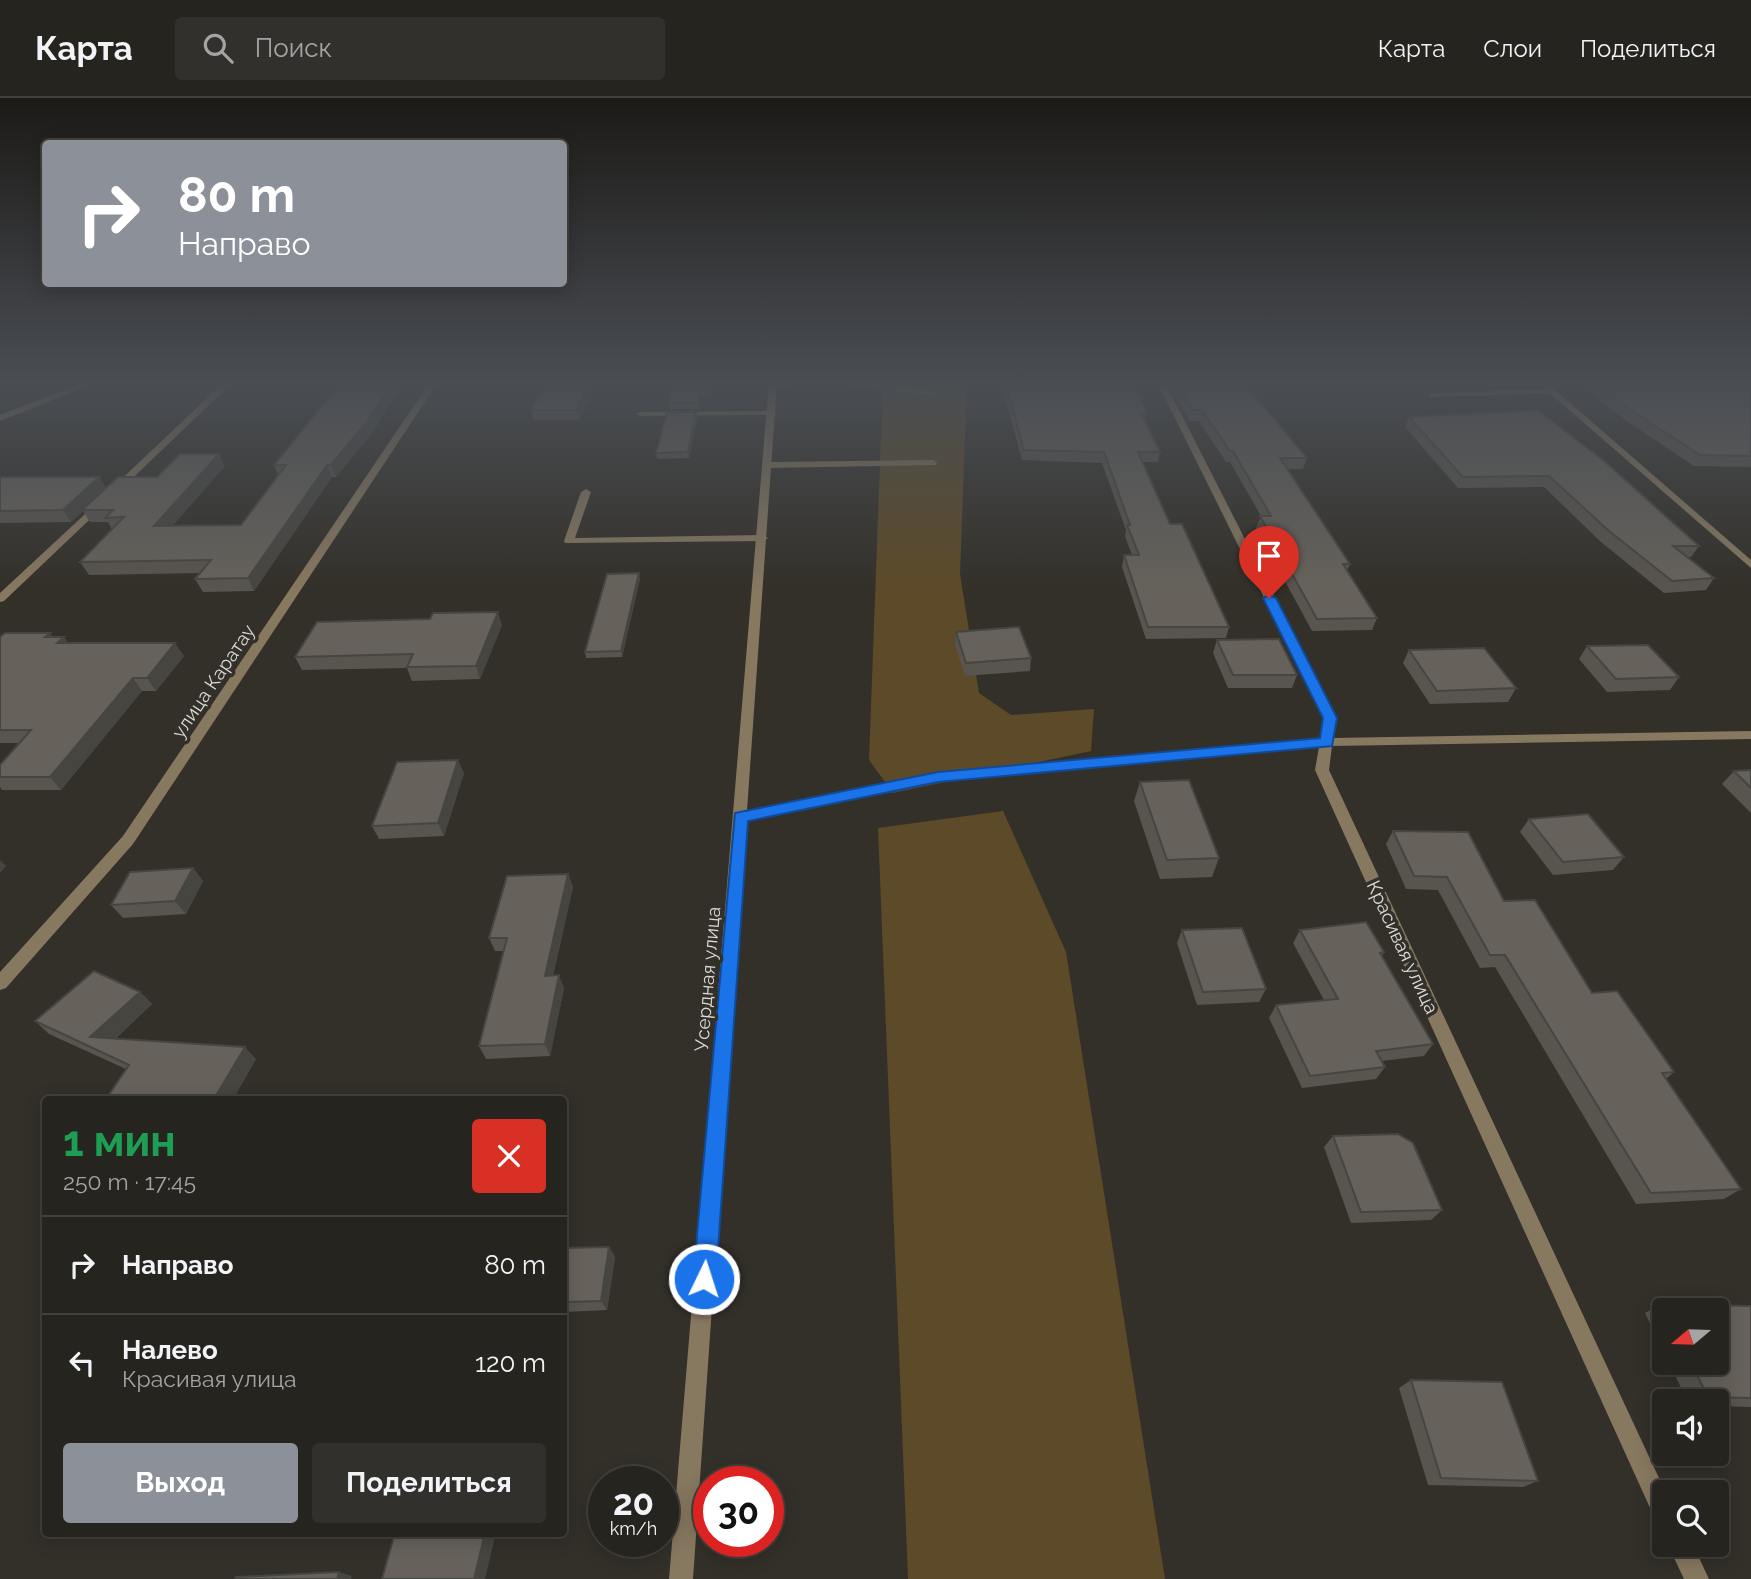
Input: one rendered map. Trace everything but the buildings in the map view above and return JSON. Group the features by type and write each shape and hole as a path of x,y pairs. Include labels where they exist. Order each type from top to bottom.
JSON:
{"street":[{"path":"0,599 156,451"},
{"name":"улица Каратау","path":"0,983 128,840 388,451"},
{"name":"Усердная улица","path":"681,1579 769,451"},
{"name":"Красивая улица","path":"1196,451 1330,718 1322,770 1652,1487"},
{"path":"1620,451 1751,565"},
{"path":"768,465 933,463"},
{"path":"586,492 569,541 763,538"},
{"path":"741,817 938,777 1327,742 1751,735"},
{"path":"1686,1557 1697,1579"}],"shaded area":[{"path":"880,451 964,451 960,574 979,693 1011,715 1094,709 1091,751 893,793 869,760"},
{"path":"1003,811 1066,952 1165,1579 908,1579 878,828"}],"route":[{"path":"704,1279 741,817 938,777 1327,742 1330,718 1269,598"}]}
